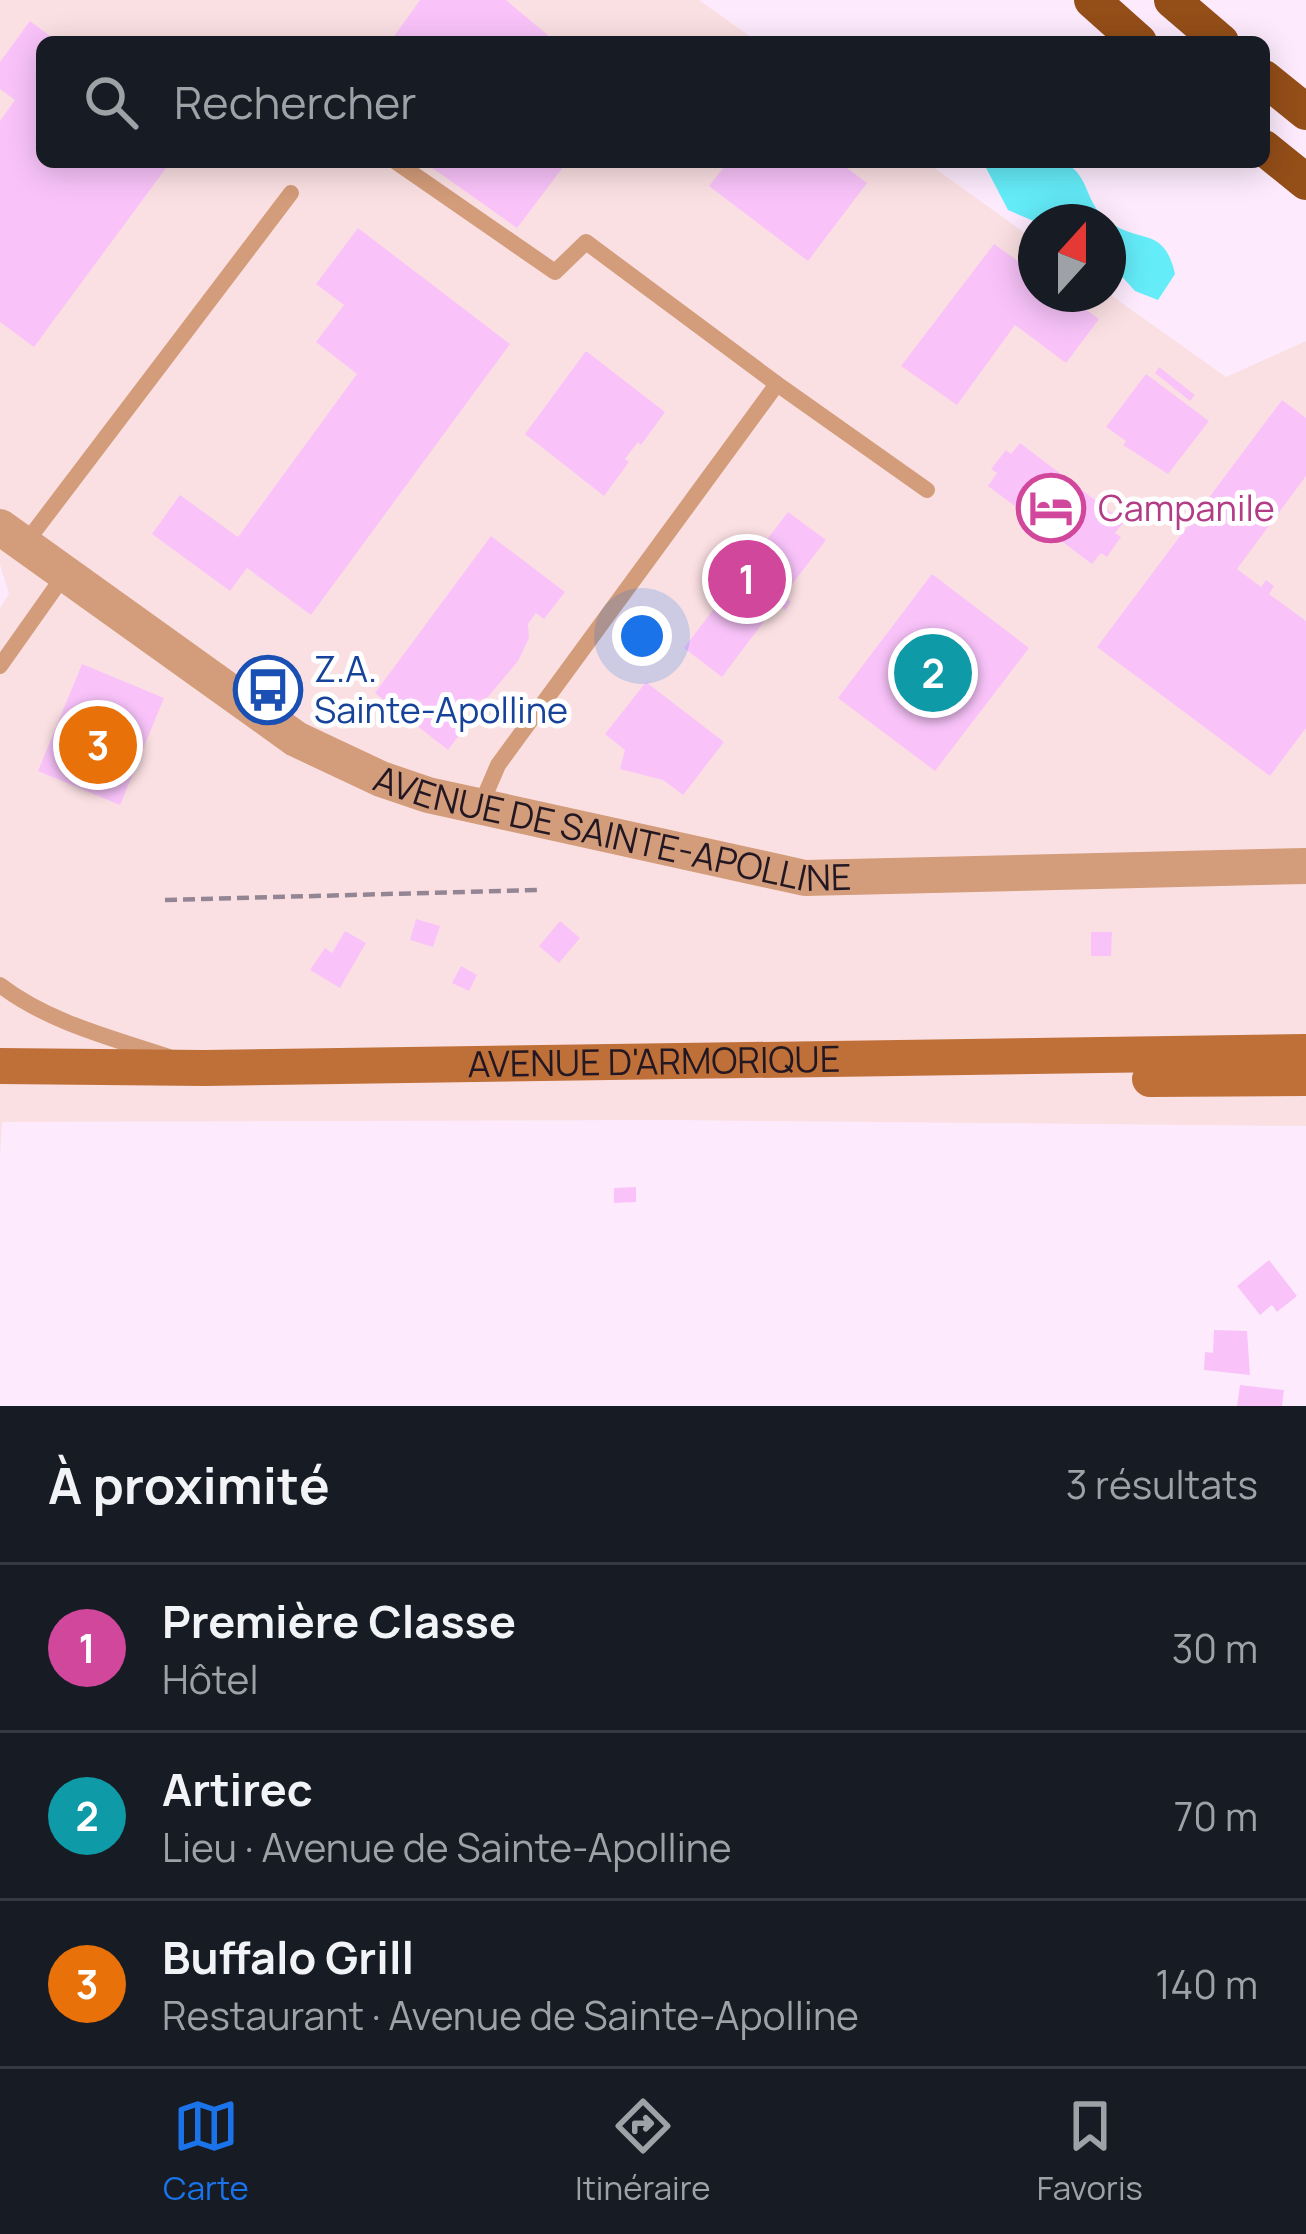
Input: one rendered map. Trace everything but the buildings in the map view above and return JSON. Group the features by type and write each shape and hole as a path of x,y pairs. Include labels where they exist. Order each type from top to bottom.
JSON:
{"highway":[{"path":"1092,0 1132,36"},
{"path":"1172,0 1214,36"},
{"path":"1270,83 1306,112"},
{"path":"1270,153 1306,182"}],"main road":[{"name":"AVENUE D'ARMORIQUE","path":"0,1089 199,1078 1306,1052"},
{"name":"AVENUE D'ARMORIQUE","path":"0,1066 199,1078 1306,1078"}],"street":[{"name":"AVENUE DE SAINTE-APOLLINE","path":"12,536 296,739 381,779 479,807 806,878 1306,866"}],"lane":[{"path":"405,168 555,272 586,242 927,490"},
{"path":"12,536 291,193"},
{"path":"479,807 498,765 777,385"},
{"path":"0,665 65,574"},
{"path":"0,985 22,1001 199,1078"}],"path":[{"path":"165,900 537,890"}],"shaded area":[{"path":"0,0 699,0 750,36 36,36 36,168 934,168 1018,228 1018,312 1126,312 1126,306 1226,377 1306,341 1306,1126 669,1120 2,1122 0,1158 0,608 9,594 0,565"}],"water":[{"path":"986,168 1072,168 1094,204 1018,204 1018,214 1008,210"},
{"path":"1126,231 1163,247 1175,274 1158,300 1135,291 1126,281"}],"place":[{"name":"Campanile","path":"1051,508"},
{"name":"Première Classe","path":"747,579"},
{"name":"Artirec","path":"933,673"},
{"name":"Z.A. Sainte-Apolline","path":"268,690"},
{"name":"Buffalo Grill","path":"98,745"}]}
